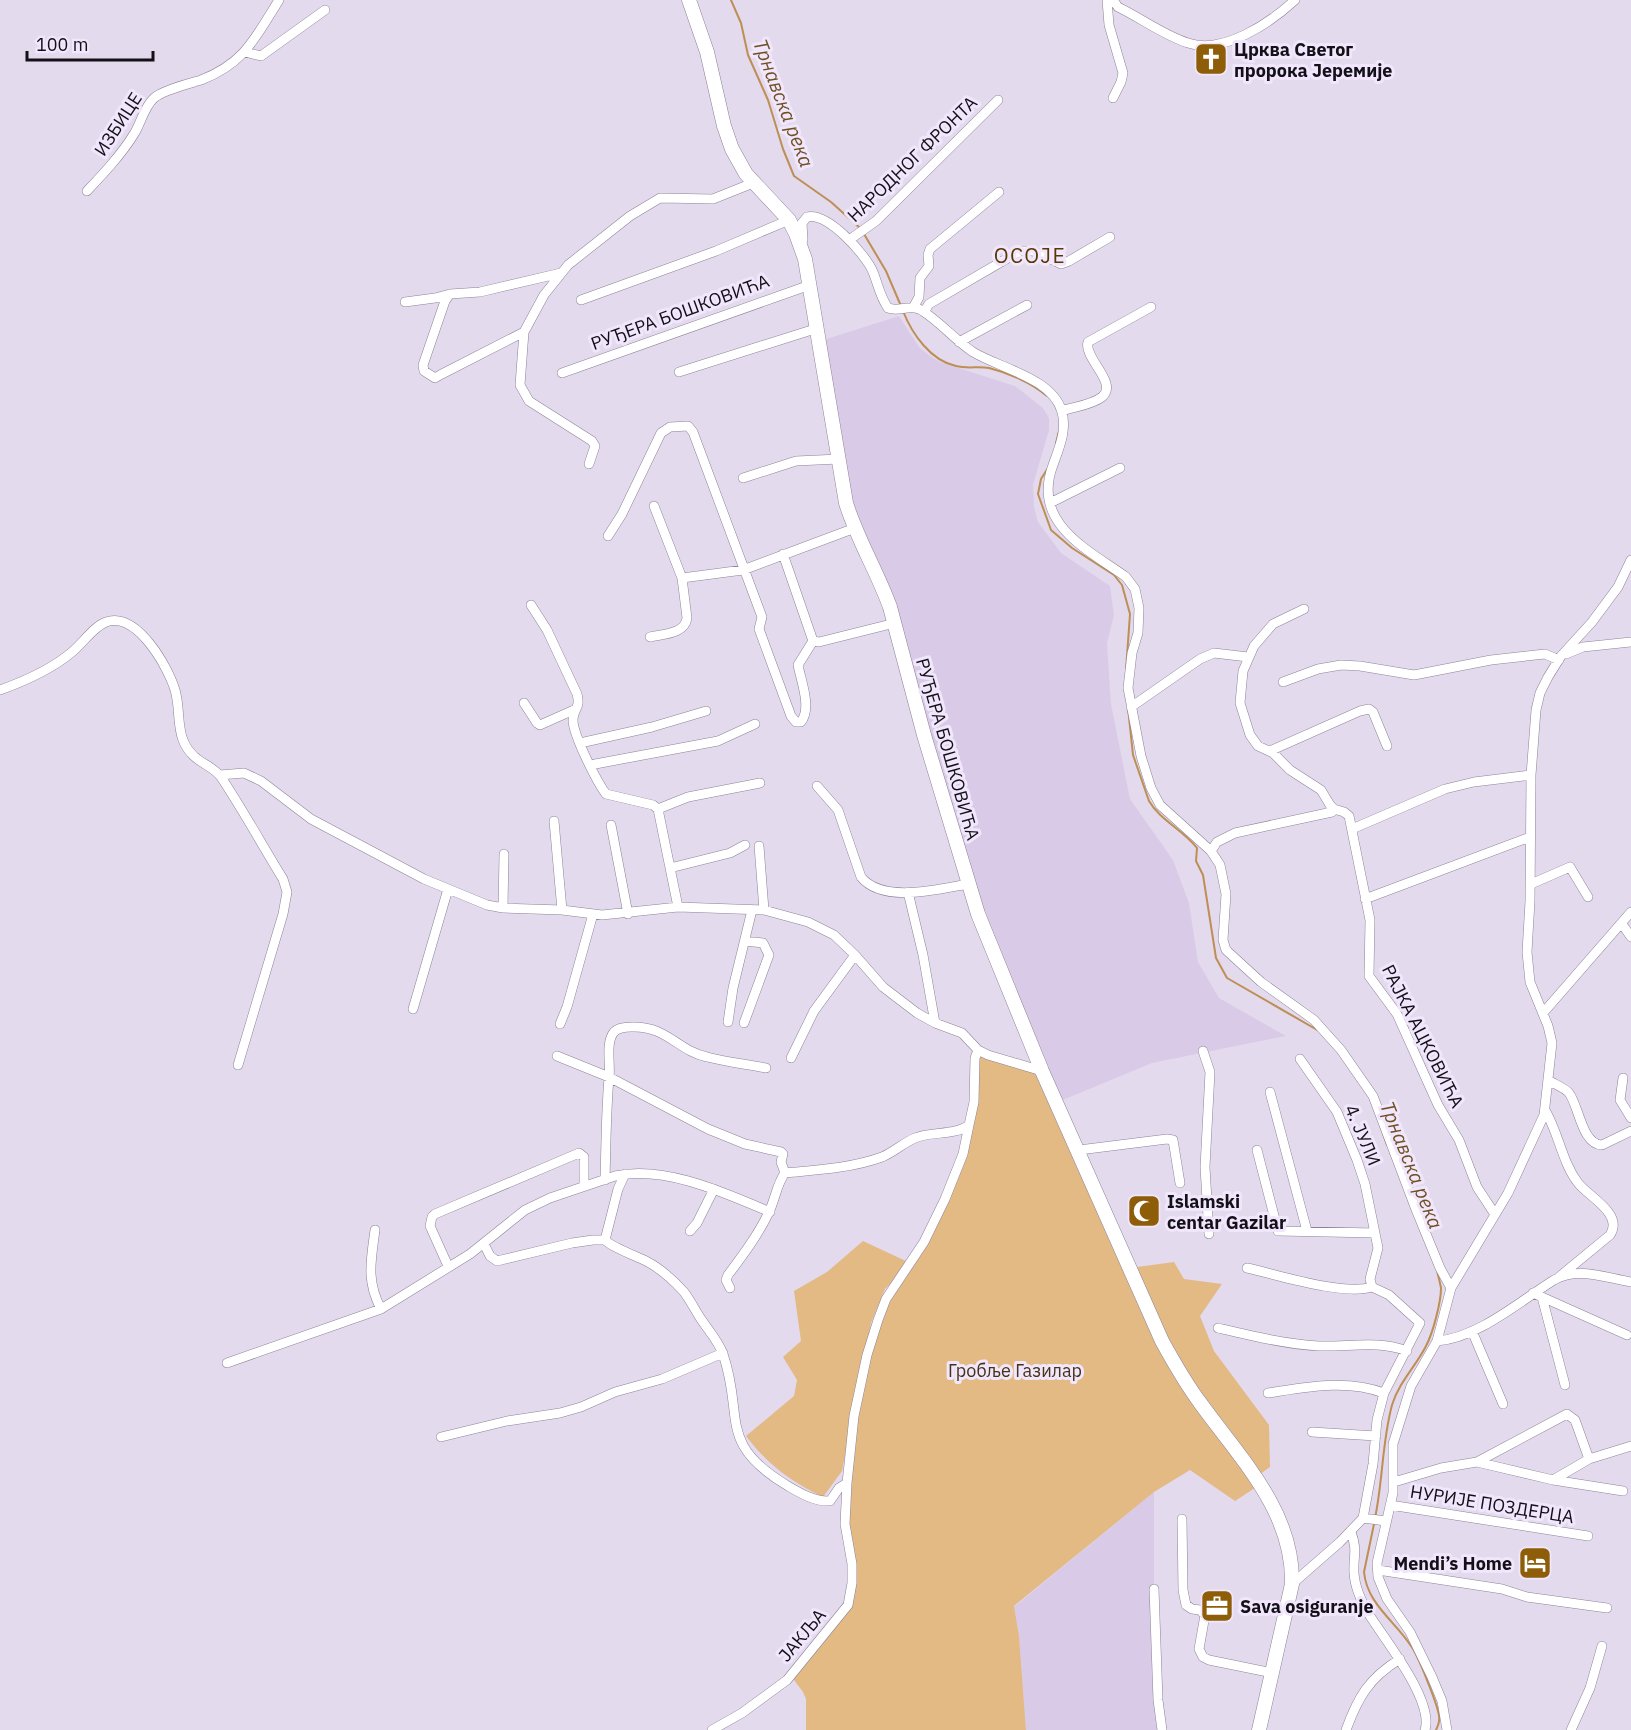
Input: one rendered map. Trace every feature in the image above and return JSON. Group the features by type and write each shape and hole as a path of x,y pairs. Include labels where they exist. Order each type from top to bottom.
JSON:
{"main road":[{"name":"РУЂЕРА БОШКОВИЋА","path":"689,0 712,67 726,135 742,168 753,183 789,220 800,245 818,328 846,502 855,528 880,579 895,623 924,735 968,884 991,949 1042,1071 1171,1359 1200,1403 1249,1467 1273,1507 1285,1538 1292,1584 1259,1730"}],"street":[{"path":"279,0 245,52 261,56 325,10"},
{"path":"1107,0 1109,25 1123,73 1113,98"},
{"path":"1113,0 1118,6 1189,44 1205,45 1227,43 1278,16 1295,0"},
{"name":"ИЗБИЦЕ","path":"87,191 115,162 135,132 148,104 156,96 204,78 234,63 245,52"},
{"name":"НАРОДНОГ ФРОНТА","path":"849,240 867,228 998,100"},
{"path":"589,464 595,446 592,441 529,401 520,385 524,332 544,296 568,265 630,216 660,198 713,199 753,183"},
{"path":"911,307 919,297 920,278 929,266 930,249 999,192"},
{"name":"РУЂЕРА БОШКОВИЋА","path":"800,245 803,238 801,226 805,218 813,216 823,219"},
{"name":"НАРОДНОГ ФРОНТА","path":"823,219 849,240 870,266 885,305 891,310 911,307 924,312 959,342 985,359 1040,384 1051,394 1062,411"},
{"path":"581,300 716,251 789,220"},
{"path":"924,312 929,304 1020,251 1033,251 1061,264 1110,237"},
{"path":"405,302 450,294 480,292 561,273"},
{"name":"РУЂЕРА БОШКОВИЋА","path":"562,373 810,285"},
{"path":"450,294 445,301 423,365 424,371 429,375 435,378 524,332"},
{"path":"959,342 1027,305"},
{"path":"1151,308 1088,342 1088,352 1100,369 1106,391 1100,398 1062,411 1063,434 1050,474 1048,496 1057,519 1068,535 1126,577 1135,588 1139,621 1128,682 1141,756 1156,798 1168,813 1211,851 1220,865 1226,894 1223,940 1226,950 1267,987 1314,1020 1341,1050 1365,1083 1377,1104 1415,1208 1440,1268 1451,1288"},
{"path":"679,372 818,328"},
{"path":"608,536 622,514 662,433 670,427 688,426 693,432 762,617 759,629 796,722 801,722 805,717 806,704 798,666 813,641 783,554"},
{"path":"743,478 796,460 839,459"},
{"path":"1050,502 1120,468"},
{"path":"650,637 680,630 686,623 682,578 654,506"},
{"path":"682,578 743,570 855,528"},
{"path":"1545,1110 1555,1128 1567,1166 1580,1185 1603,1206 1614,1224 1613,1230 1610,1235 1538,1295 1472,1331 1451,1339 1437,1341 1451,1288 1508,1193 1541,1125 1545,1110 1552,1043 1528,973 1527,943 1531,884 1531,775 1537,703 1545,681 1560,658 1592,622 1618,587 1631,560"},
{"path":"531,605 547,630 578,694 580,703 573,717 573,728 599,786 606,794 658,808 678,907"},
{"path":"1304,609 1273,624 1254,646 1242,676 1240,703 1250,735 1258,746 1270,751 1290,770 1321,790 1329,805 1349,816 1352,829 1445,789 1474,782 1531,775"},
{"path":"0,690 21,682 72,652 106,622 116,621 130,625 143,634 160,660 175,690 183,740 196,760 220,775 283,879 287,892 283,914 238,1065"},
{"path":"813,641 819,642 895,623"},
{"path":"1283,682 1318,669 1341,666 1372,667 1414,675 1491,660 1545,654 1560,658 1583,646 1630,643 1631,654"},
{"path":"1131,707 1200,659 1214,653 1248,657"},
{"path":"525,703 540,725 576,709"},
{"path":"1270,751 1369,709 1373,712 1387,746"},
{"path":"580,743 652,727 706,711"},
{"path":"590,765 718,741 755,724"},
{"path":"220,775 244,773 261,781 311,819 424,879 487,905 593,914 628,914 678,907 764,910 795,917 834,935 891,994 934,1023 962,1033 978,1050 1042,1071"},
{"path":"658,808 688,797 760,783"},
{"path":"817,786 838,810 864,880 884,891 908,892 968,884"},
{"path":"1211,851 1224,837 1332,812 1334,809"},
{"path":"554,822 562,910"},
{"path":"611,825 628,914"},
{"name":"РАЈКА АЦКОВИЋА","path":"1352,829 1371,931 1369,976 1397,1014 1438,1105 1459,1140 1477,1187 1494,1213"},
{"path":"1365,899 1530,837"},
{"path":"670,868 730,853 745,845"},
{"path":"759,846 764,910"},
{"path":"503,908 504,854"},
{"path":"1531,884 1570,867 1588,897"},
{"path":"412,1009 448,889"},
{"path":"908,892 924,955 934,1023"},
{"path":"728,1022 733,988 752,910"},
{"path":"1543,1013 1631,912"},
{"path":"560,1024 567,1007 593,914"},
{"path":"1622,924 1631,937"},
{"path":"744,1023 769,955 764,943 746,940"},
{"path":"791,1058 814,1011 855,955"},
{"path":"605,1180 606,1096 611,1038 614,1032 628,1027 656,1030 705,1057 766,1068"},
{"name":"ЈАКЉА","path":"712,1730 742,1713 787,1680 813,1645 844,1611 850,1599 852,1564 845,1524 856,1400 878,1320 893,1287 933,1226 959,1163 974,1102 975,1058 978,1050"},
{"path":"1203,1051 1210,1072 1205,1167 1209,1234"},
{"path":"557,1056 609,1077 708,1129 745,1144 783,1154 781,1162 785,1173 770,1212 728,1275 726,1280 730,1288"},
{"name":"4. ЈУЛИ","path":"1300,1059 1331,1103 1345,1129 1365,1184 1378,1248 1370,1280 1372,1287"},
{"path":"1623,1078 1620,1100 1631,1118"},
{"path":"1548,1080 1569,1092 1589,1139 1597,1145 1602,1145 1631,1131"},
{"path":"1270,1092 1307,1231"},
{"path":"785,1173 872,1160 891,1153 914,1138 960,1130 969,1125"},
{"path":"1079,1150 1167,1138 1173,1140 1180,1183"},
{"path":"1257,1150 1276,1228 1282,1231 1375,1233"},
{"path":"448,1266 430,1226 432,1216 435,1214 579,1153 584,1157 584,1186"},
{"path":"227,1363 381,1309 484,1244 508,1221 525,1209 584,1186 625,1174 666,1176 714,1189 770,1212"},
{"path":"605,1240 618,1189 625,1174"},
{"path":"690,1232 714,1189"},
{"path":"375,1230 370,1283 381,1309"},
{"path":"484,1244 490,1256 497,1261 572,1243 605,1240 608,1244 625,1250 658,1268 684,1291 723,1353 729,1371 737,1435 749,1456 783,1483 816,1500 830,1502 839,1488 847,1483"},
{"path":"1247,1268 1331,1286 1364,1290 1372,1287 1389,1295 1420,1323 1384,1393 1365,1519 1292,1584"},
{"path":"1559,1277 1578,1273 1631,1282"},
{"path":"1538,1295 1627,1335"},
{"path":"1538,1295 1565,1385"},
{"path":"1218,1328 1294,1343 1321,1346 1381,1344 1407,1351"},
{"path":"1472,1331 1503,1404"},
{"name":"НУРИЈЕ ПОЗДЕРЦА","path":"1378,1570 1377,1563 1384,1521 1390,1505 1394,1482 1392,1454 1400,1419 1417,1372 1437,1341"},
{"path":"441,1437 507,1421 581,1407 615,1392 662,1379 723,1353"},
{"path":"1268,1393 1327,1384 1368,1387 1384,1393"},
{"name":"НУРИЈЕ ПОЗДЕРЦА","path":"1394,1482 1433,1469 1477,1462 1567,1414 1575,1420 1589,1459"},
{"path":"1312,1432 1376,1436"},
{"name":"НУРИЈЕ ПОЗДЕРЦА","path":"1553,1479 1589,1459 1631,1446"},
{"name":"НУРИЈЕ ПОЗДЕРЦА","path":"1477,1462 1553,1479 1623,1491"},
{"name":"НУРИЈЕ ПОЗДЕРЦА","path":"1390,1505 1588,1536"},
{"path":"1365,1519 1384,1521"},
{"path":"1182,1520 1186,1605 1200,1610 1205,1615 1201,1653 1209,1660 1273,1673"},
{"path":"1351,1532 1356,1546 1354,1572 1360,1598 1400,1659 1422,1703 1427,1722 1425,1730"},
{"path":"1447,1730 1437,1688 1410,1632 1381,1587 1378,1570 1503,1589 1527,1598 1606,1608"},
{"path":"1154,1588 1158,1700 1162,1730"},
{"path":"1571,1730 1590,1688 1602,1646"},
{"path":"1346,1730 1371,1681 1400,1659"}],"shaded area":[{"path":"899,316 919,347 930,356 940,362 1015,386 1043,408 1049,418 1049,430 1033,485 1034,507 1038,522 1061,553 1110,586 1114,615 1107,643 1111,704 1130,799 1173,860 1189,903 1198,962 1219,998 1286,1036 1152,1063 1058,1102 996,960 906,665 850,517 820,341"},
{"path":"1154,1492 1154,1589 1162,1730 1026,1730 1019,1636 1014,1607"}],"green space":[{"name":"Гробље Газилар","path":"978,1050 1042,1071 1130,1268 1174,1262 1184,1279 1222,1284 1200,1316 1214,1351 1269,1425 1270,1467 1256,1477 1261,1484 1235,1501 1190,1470 1154,1492 1014,1606 1019,1636 1026,1730 806,1730 806,1699 791,1676 850,1599 847,1483 871,1339 906,1268 885,1289 871,1323 842,1471 823,1497 780,1471 746,1436 794,1396 797,1380 783,1357 801,1341 794,1291 827,1272 863,1241 910,1263 963,1154"}],"waterway":[{"name":"Трнавска река","path":"731,0 741,23 748,55 768,100 794,176 831,202 861,229"},
{"name":"Трнавска река","path":"864,234 886,271 901,306"},
{"name":"Трнавска река","path":"903,311 917,337 938,359 956,366 989,368 1004,373 1027,383 1047,396"},
{"name":"Трнавска река","path":"1056,443 1059,431"},
{"name":"Трнавска река","path":"1048,468 1041,479 1038,494 1051,530 1072,548 1114,575 1122,585 1130,614 1126,670"},
{"name":"Трнавска река","path":"1128,708 1133,755 1149,801 1159,814 1197,848 1196,861 1203,875 1216,958 1227,978 1319,1031"},
{"name":"Трнавска река","path":"1380,1125 1387,1145"},
{"name":"Трнавска река","path":"1375,1518 1392,1405 1399,1389 1429,1340 1441,1294 1437,1270"},
{"name":"Трнавска река","path":"1374,1524 1364,1572 1366,1583 1376,1603 1405,1637 1418,1659 1438,1710 1439,1720 1436,1730"}],"place":[{"name":"Црква Светог пророка Јеремије","path":"1211,59"},
{"name":"Islamski centar Gazilar","path":"1144,1211"},
{"name":"Mendi’s Home","path":"1535,1563"},
{"name":"Sava osiguranje","path":"1217,1606"}],"district":[{"name":"ОСОЈЕ","path":"1030,255"}]}
